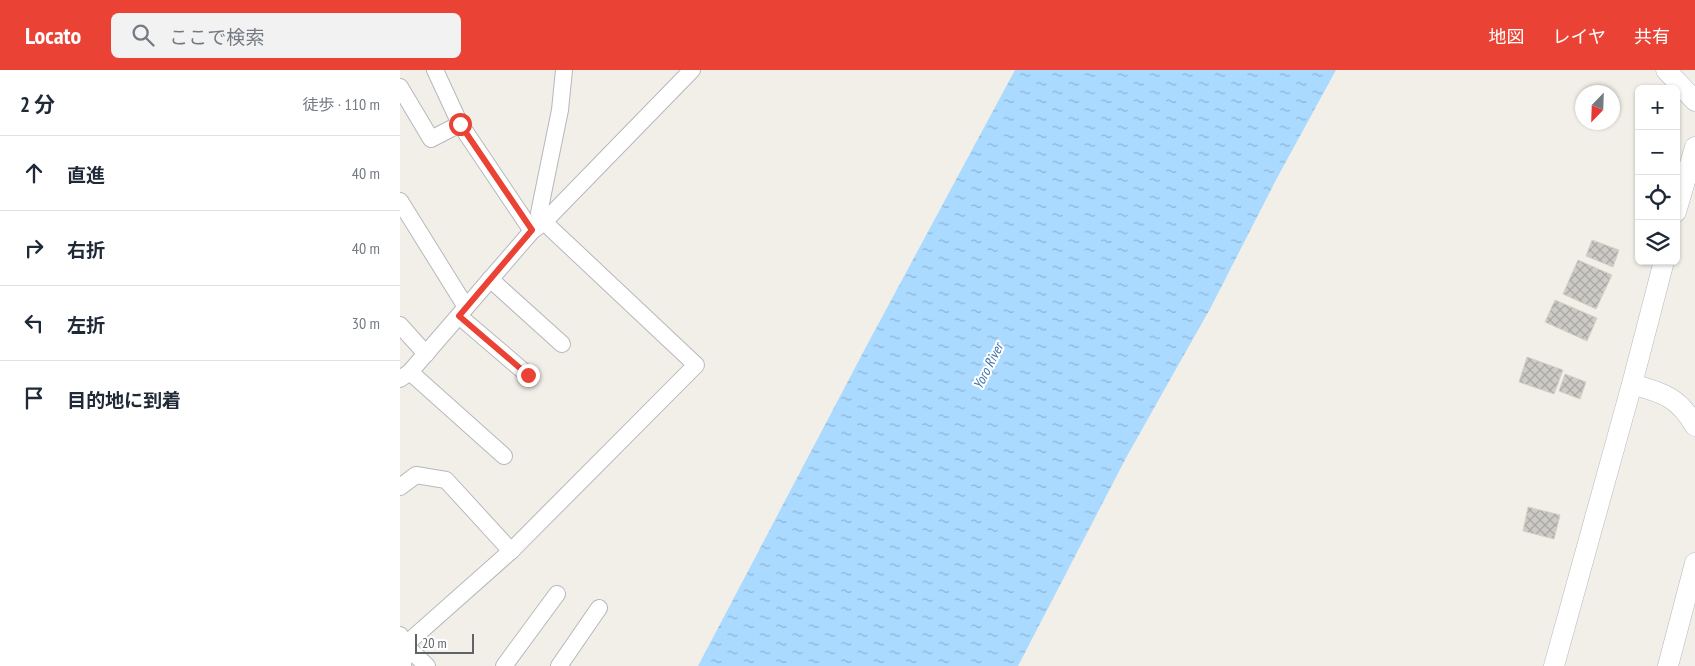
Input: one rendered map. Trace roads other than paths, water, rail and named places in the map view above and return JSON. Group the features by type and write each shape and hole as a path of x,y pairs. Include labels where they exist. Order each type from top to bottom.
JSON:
{"street":[{"path":"402,642 511,551 696,365 538,226 460,124 435,70"},
{"path":"538,226 560,110 564,70"},
{"path":"504,456 405,375 426,354 538,226 692,70"},
{"path":"1666,70 1695,101"},
{"path":"400,87 431,139 460,124"},
{"path":"1680,198 1695,147"},
{"path":"400,201 462,311 528,375"},
{"path":"1554,666 1663,265"},
{"path":"490,279 562,344"},
{"path":"400,325 426,354"},
{"path":"1632,384 1665,394 1686,410 1695,426"},
{"path":"400,487 416,475 446,480 511,551"},
{"path":"1668,666 1695,563"},
{"path":"504,666 556,594"},
{"path":"559,666 599,608"},
{"path":"402,642 403,666"},
{"path":"402,642 427,666"}],"water":[{"name":"Yoro River","path":"1015,70 1336,70 1277,178 1211,307 1127,456 1018,666 698,666 867,345"}]}
